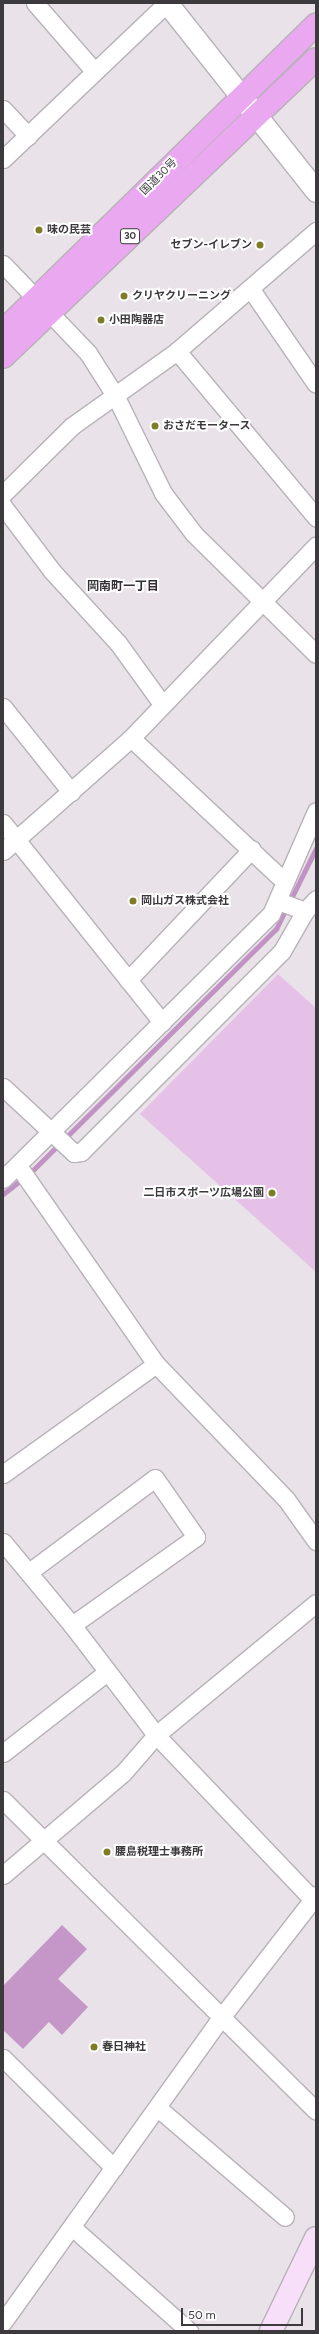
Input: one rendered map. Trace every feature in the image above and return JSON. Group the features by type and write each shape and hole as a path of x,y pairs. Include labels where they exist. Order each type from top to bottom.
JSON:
{"highway":[{"name":"国道30号","path":"3,358 43,306 242,96 316,24"},
{"name":"国道30号","path":"3,331 43,306 257,115 316,60"}],"main road":[{"path":"271,2331 316,2238"}],"street":[{"path":"35,3 95,72"},
{"path":"3,159 167,3 316,191"},
{"path":"3,109 28,136"},
{"path":"3,494 72,426 116,397 177,351 316,231"},
{"path":"3,264 88,353 116,397 163,493 194,534 316,654"},
{"path":"250,288 316,384"},
{"path":"177,351 316,517"},
{"path":"3,506 52,571 118,643 162,704"},
{"path":"3,851 131,738 262,600 316,546"},
{"path":"3,706 71,792"},
{"path":"3,1087 74,1153 81,1152 277,956 298,928 296,904 284,881 252,849 131,738"},
{"path":"284,881 316,811"},
{"path":"3,823 162,1022"},
{"path":"128,980 252,849"},
{"path":"296,904 271,914 51,1132 24,1156 24,1173 156,1364 286,1499 316,1541"},
{"path":"3,1179 24,1173"},
{"path":"3,1474 156,1364"},
{"path":"29,1572 155,1478 196,1537 72,1625"},
{"path":"3,1542 72,1625 156,1735 314,1897 223,2016 3,2322"},
{"path":"3,1875 43,1838 123,1773 156,1735 316,1603"},
{"path":"3,1753 107,1672"},
{"path":"3,1800 223,2016 316,2111"},
{"path":"3,2058 114,2168"},
{"path":"158,2108 285,2217"},
{"path":"72,2227 189,2331"}],"shaded area":[{"name":"二日市スポーツ広場公園","path":"278,974 316,1008 316,1272 140,1114"},
{"path":"62,1925 87,1949 58,1979 88,2007 62,2035 49,2022 23,2049 3,2030 3,1986"}],"waterway":[{"path":"3,1194 32,1171 276,929 316,848"}],"place":[{"name":"味の民芸","path":"39,230"},
{"name":"セブン-イレブン","path":"260,245"},
{"name":"クリヤクリーニング","path":"124,296"},
{"name":"小田陶器店","path":"101,320"},
{"name":"おさだモータース","path":"155,426"},
{"name":"岡山ガス株式会社","path":"133,901"},
{"name":"二日市スポーツ広場公園","path":"272,1193"},
{"name":"腰島税理士事務所","path":"107,1852"},
{"name":"春日神社","path":"94,2047"}],"district":[{"name":"岡南町一丁目","path":"123,587"}]}
